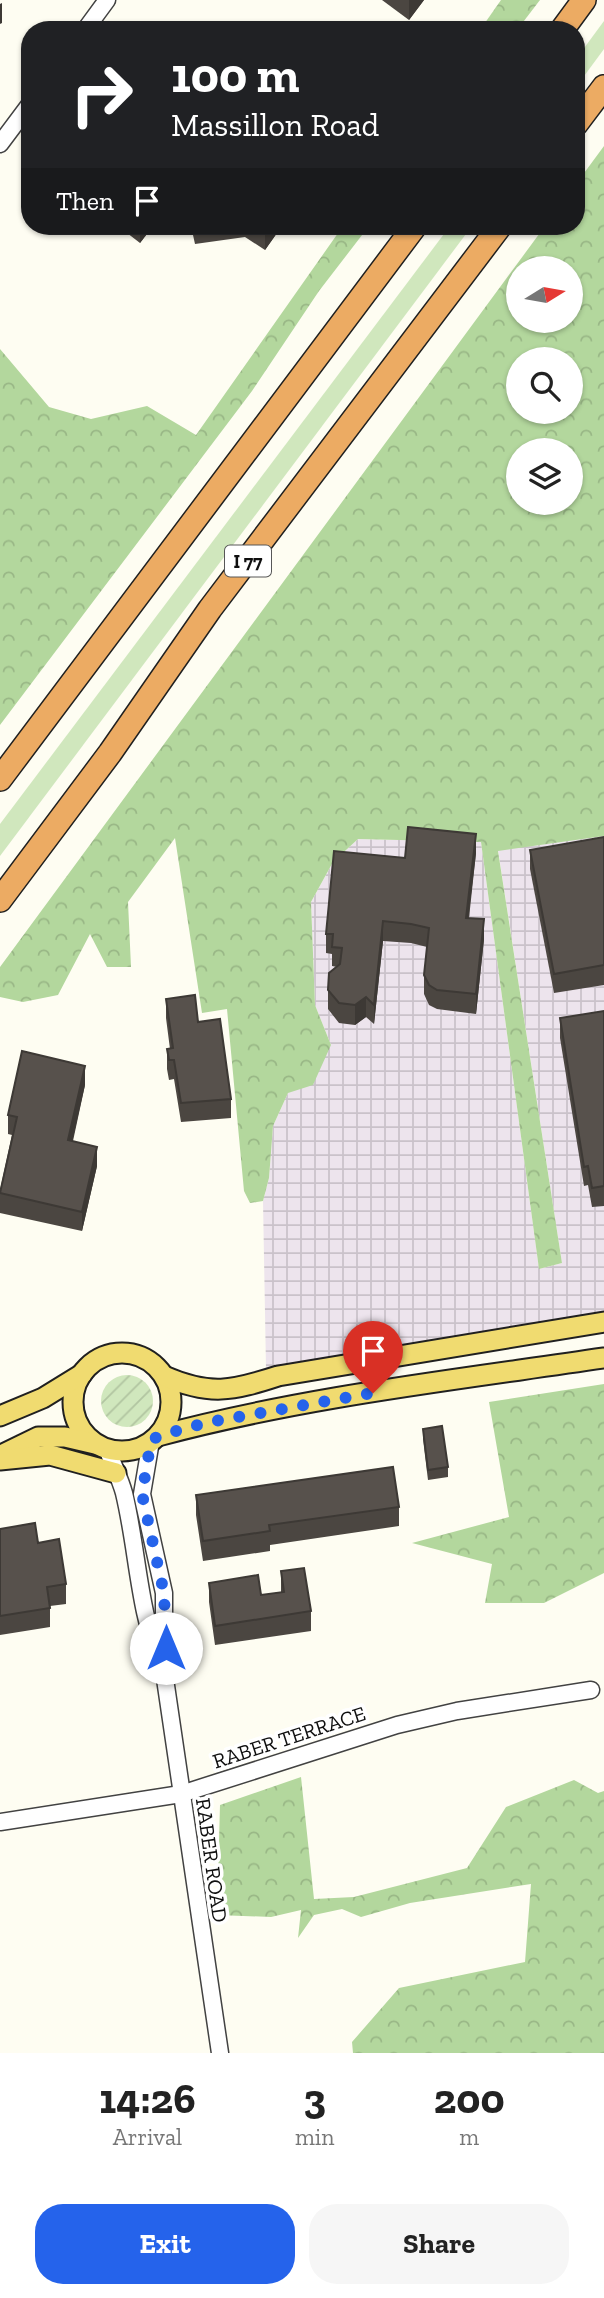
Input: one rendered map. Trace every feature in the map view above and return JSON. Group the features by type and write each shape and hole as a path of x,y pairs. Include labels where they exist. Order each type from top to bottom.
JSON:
{"highway":[{"path":"569,21 584,0"},
{"path":"585,112 604,87"},
{"path":"0,779 408,235"},
{"name":"I 77","path":"0,900 110,753 210,609 493,235"}],"main road":[{"path":"0,1416 43,1398 82,1374 96,1360 110,1354 141,1356 164,1376 186,1385 213,1391 233,1390 278,1376 604,1322"},
{"path":"0,1458 38,1437 65,1437 128,1451 154,1439 209,1422 604,1358"},
{"path":"82,1374 76,1385 73,1401 76,1418 84,1432 101,1446"},
{"path":"154,1439 167,1422 171,1406 170,1391 164,1376"},
{"path":"0,1458 50,1455 116,1473"}],"street":[{"path":"92,21 107,0"},
{"path":"0,144 21,116"},
{"name":"RABER ROAD","path":"154,1439 142,1494 164,1593 164,1672 220,2053"},
{"name":"RABER ROAD","path":"101,1446 124,1493 147,1626 164,1672"},
{"name":"RABER TERRACE","path":"0,1822 181,1794 397,1725 457,1711 591,1690"}],"shaded area":[{"path":"604,836 604,1313 266,1368 263,1201 269,1178 273,1126 288,1093 331,1045 315,1005 311,902 333,862 358,839 481,842 539,1269 562,1263 498,850"}],"green space":[{"path":"501,0 540,0 524,21 486,21"},
{"path":"604,21 604,49 585,75 585,47"},
{"path":"604,146 604,836 498,851 562,1263 539,1269 481,842 358,839 333,862 311,902 315,1005 331,1045 313,1085 288,1093 273,1126 269,1178 263,1201 250,1203 244,1191 227,1009 202,1013 175,838 128,902 131,967 107,967 90,934 58,995 23,1002 0,997 0,967 506,279 506,333 583,333 583,256 523,256 538,235 585,235 585,172"},
{"path":"337,235 362,235 319,291 252,391 0,725 0,349 49,407 91,419 147,406 196,435"},
{"path":"443,235 465,235 0,856 0,824"},
{"path":"127,1375 146,1382 153,1401 146,1420 127,1427 108,1420 101,1401 108,1382"},
{"path":"604,1384 604,1573 544,1603 485,1603 492,1564 412,1543 509,1517 489,1402"},
{"path":"301,1777 314,1899 354,1897 467,1868 506,1807 574,1780 598,1793 604,1791 604,2053 353,2053 352,2042 399,1988 525,1962 531,1884 410,1903 361,1917 342,1909 314,1915 298,1938 301,1910 271,1917 217,1915 220,1805"}],"building":[{"path":"408,827 476,834 466,918 484,919 476,994 437,990 429,985 424,975 429,928 383,921 374,1005 366,997 355,1005 339,1003 328,990 329,973 340,964 342,948 332,947 333,934 326,934 334,851 405,858"},
{"path":"604,837 604,965 554,974 530,850"},
{"path":"195,995 198,1022 220,1019 231,1099 181,1103 174,1060 169,1060 167,1049 173,1048 166,999"},
{"path":"604,1011 604,1186 592,1188 588,1166 584,1167 560,1018"},
{"path":"22,1051 85,1066 68,1140 97,1147 82,1212 0,1193 17,1117 8,1115"},
{"path":"442,1426 448,1467 428,1470 423,1429"},
{"path":"393,1467 399,1507 269,1525 270,1531 203,1541 196,1495"},
{"path":"35,1523 38,1543 59,1539 66,1584 47,1587 50,1608 0,1616 0,1529"},
{"path":"304,1568 311,1611 215,1626 209,1583 258,1575 261,1595 284,1592 281,1571"}],"route":[{"path":"166,1648 164,1593 142,1494 151,1441 158,1436 209,1422 373,1393"}]}
